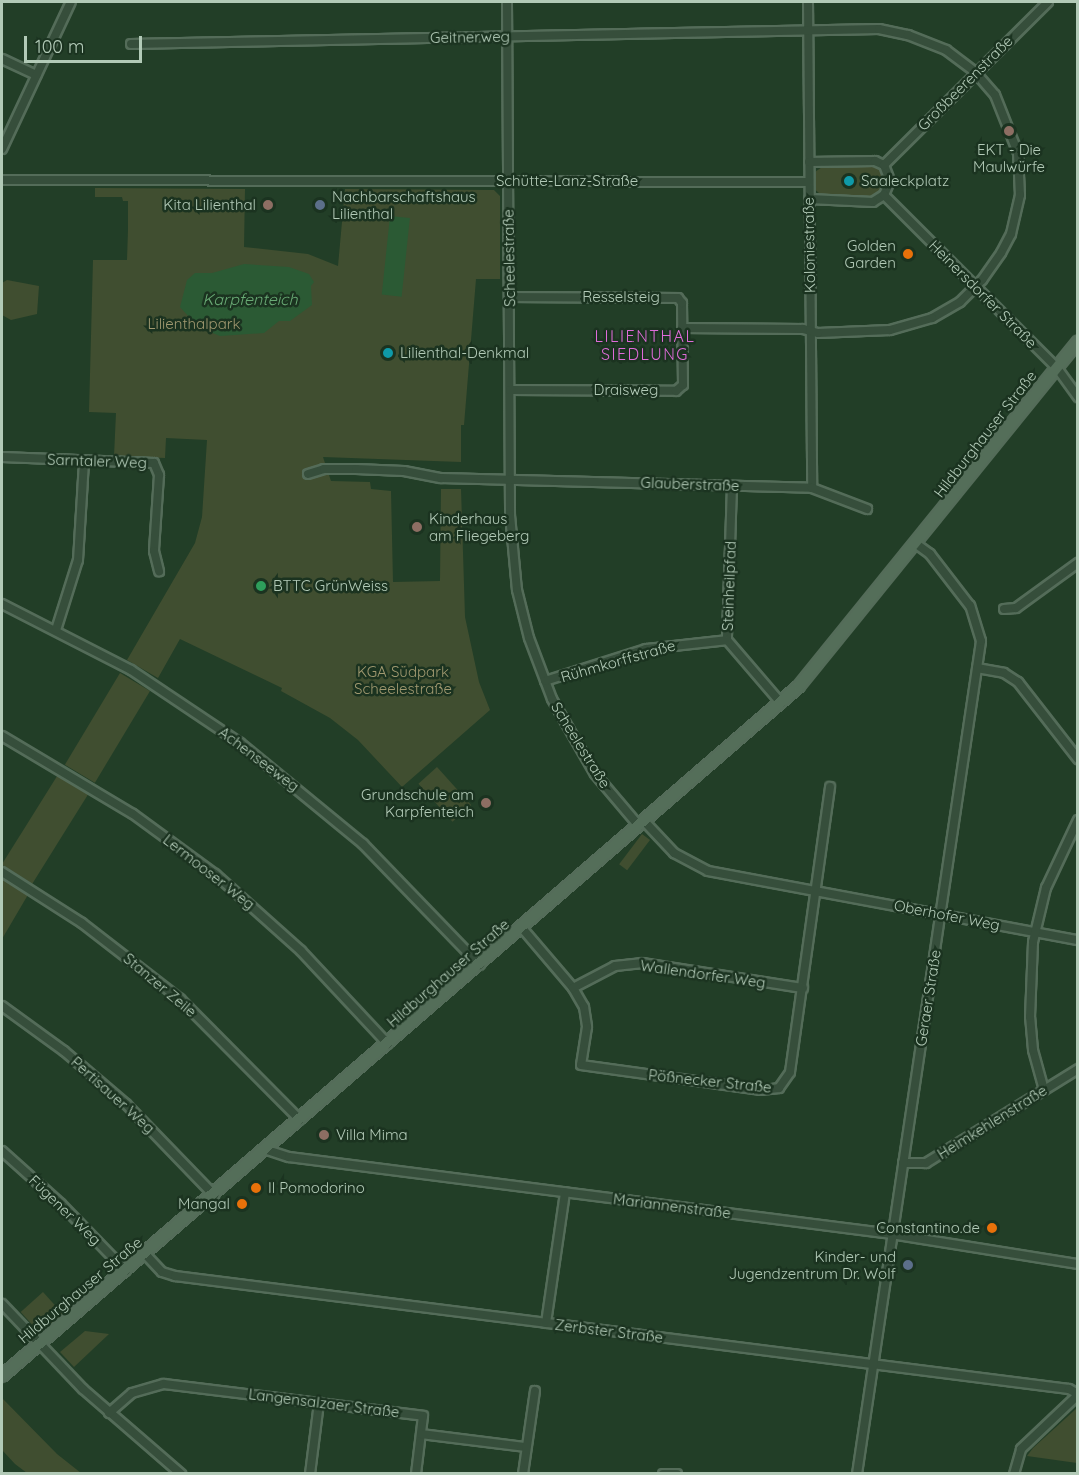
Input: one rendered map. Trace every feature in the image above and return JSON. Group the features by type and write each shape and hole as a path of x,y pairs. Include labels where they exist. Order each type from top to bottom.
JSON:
{"main road":[{"name":"Hildburghauser Straße","path":"2,1376 146,1255 781,703 809,676 894,572 904,554 916,544 1077,342"}],"street":[{"path":"2,149 71,2"},
{"name":"Scheelestraße","path":"507,2 511,538 517,590 545,681 588,763 642,824"},
{"name":"Koloniestraße","path":"808,2 812,488"},
{"name":"Großbeerenstraße","path":"884,165 975,72 1048,2"},
{"name":"Geitnerweg","path":"131,44 808,31 894,31 931,43 975,72 995,95 1011,130 1020,183 1011,234 976,287 946,310 905,327 811,332"},
{"path":"2,59 36,75"},
{"path":"809,162 875,161 884,165 890,181 884,195 873,202 809,200"},
{"name":"Schütte-Lanz-Straße","path":"2,180 809,182"},
{"name":"Heinersdorfer Straße","path":"884,195 1057,368 1077,397"},
{"name":"Resselsteig","path":"510,297 678,298 682,328"},
{"path":"682,328 811,332"},
{"name":"Draisweg","path":"510,390 676,391 683,385 682,328"},
{"name":"Sarntaler Weg","path":"2,457 150,462 156,467 154,551 159,572"},
{"path":"56,630 78,560 84,461"},
{"path":"308,474 324,469 356,469 404,471 432,477 510,479"},
{"name":"Glauberstraße","path":"510,479 812,488 867,509"},
{"name":"Steinheilpfad","path":"732,486 727,640 781,703"},
{"name":"Geraer Straße","path":"857,1473 981,641 970,606 930,554 916,544"},
{"path":"1004,609 1016,608 1077,563"},
{"name":"Achenseeweg","path":"2,604 56,630 146,680 279,773 407,886 480,965"},
{"name":"Rühmkorffstraße","path":"545,681 646,650 727,640"},
{"path":"977,668 1004,673 1018,682 1077,759"},
{"name":"Lermooser Weg","path":"2,736 80,780 196,860 302,951 388,1044"},
{"path":"817,890 830,787"},
{"path":"1044,1090 1033,1050 1029,977 1035,932 1055,863 1077,820"},
{"name":"Oberhofer Weg","path":"642,824 674,853 698,867 1077,940"},
{"name":"Stanzer Zeile","path":"2,872 82,923 180,999 300,1120"},
{"name":"Pößnecker Straße","path":"573,988 587,1016 581,1065 760,1090 775,1090 788,1078 817,890"},
{"path":"522,928 573,988"},
{"name":"Wallendorfer Weg","path":"573,988 615,966 643,963 803,988"},
{"name":"Pertisauer Weg","path":"2,1006 64,1051 126,1104 214,1194"},
{"name":"Heimkehlenstraße","path":"903,1163 926,1163 1077,1068"},
{"name":"Mariannenstraße","path":"267,1150 289,1157 893,1234 1077,1264"},
{"name":"Fügener Weg","path":"2,1151 62,1204 126,1271"},
{"path":"546,1323 566,1192"},
{"name":"Zerbster Straße","path":"146,1255 162,1272 175,1276 1069,1389 1077,1395"},
{"path":"2,1304 110,1413 181,1473"},
{"name":"Langensalzaer Straße","path":"110,1413 132,1393 164,1384 423,1416 421,1434"},
{"path":"523,1473 535,1391"},
{"path":"1014,1473 1021,1449 1077,1395"},
{"path":"310,1473 319,1403"},
{"path":"416,1473 421,1434 526,1447"},
{"path":"663,1473 677,1473"}],"green space":[{"path":"825,165 874,165 885,176 883,190 871,198 825,198 813,188 812,174"},
{"path":"95,188 245,189 244,247 308,254 338,266 345,189 494,190 500,196 500,279 476,279 464,425 461,425 461,462 323,457 331,481 370,482 371,489 391,491 393,582 440,581 441,489 461,489 465,617 479,682 490,710 402,787 358,740 330,718 281,691 282,688 180,639 158,678 127,660 195,543 202,517 207,440 166,438 165,458 114,456 116,413 89,412 93,260 127,260 128,230 128,201 123,201 122,197 95,197"},
{"path":"7,280 39,286 37,314 11,320 2,315 2,283"},
{"path":"120,673 150,691 95,783 65,765"},
{"path":"437,767 471,805 453,822 418,784"},
{"path":"59,773 90,792 32,884 2,864"},
{"path":"642,834 650,840 627,870 619,864"},
{"path":"2,877 29,893 2,939"},
{"path":"43,1292 63,1314 41,1334 21,1312"},
{"path":"85,1331 109,1334 74,1367 60,1352"},
{"path":"2,1398 57,1454 81,1473 27,1473 15,1464 2,1450"},
{"path":"1077,1408 1077,1463 1027,1456 1033,1448"}],"water":[{"path":"390,216 410,218 402,297 382,295"},
{"name":"Karpfenteich","path":"244,264 289,267 309,274 314,282 311,286 312,305 290,321 279,321 264,333 220,336 198,327 180,307 187,280 195,273 212,273"}],"place":[{"name":"EKT - Die Maulwürfe","path":"1009,131"},
{"name":"Saaleckplatz","path":"849,181"},
{"name":"Kita Lilienthal","path":"268,205"},
{"name":"Nachbarschaftshaus Lilienthal","path":"320,205"},
{"name":"Golden Garden","path":"908,254"},
{"name":"Lilienthal-Denkmal","path":"388,353"},
{"name":"Kinderhaus am Fliegeberg","path":"417,527"},
{"name":"BTTC GrünWeiss","path":"261,586"},
{"name":"Grundschule am Karpfenteich","path":"486,803"},
{"name":"Villa Mima","path":"324,1135"},
{"name":"Il Pomodorino","path":"256,1188"},
{"name":"Mangal","path":"242,1204"},
{"name":"Constantino.de","path":"992,1228"},
{"name":"Kinder- und Jugendzentrum Dr. Wolf","path":"908,1265"}],"district":[{"name":"LILIENTHAL SIEDLUNG","path":"645,345"}],"park label":[{"name":"Lilienthalpark","path":"194,324"},
{"name":"KGA Südpark Scheelestraße","path":"403,680"}]}
